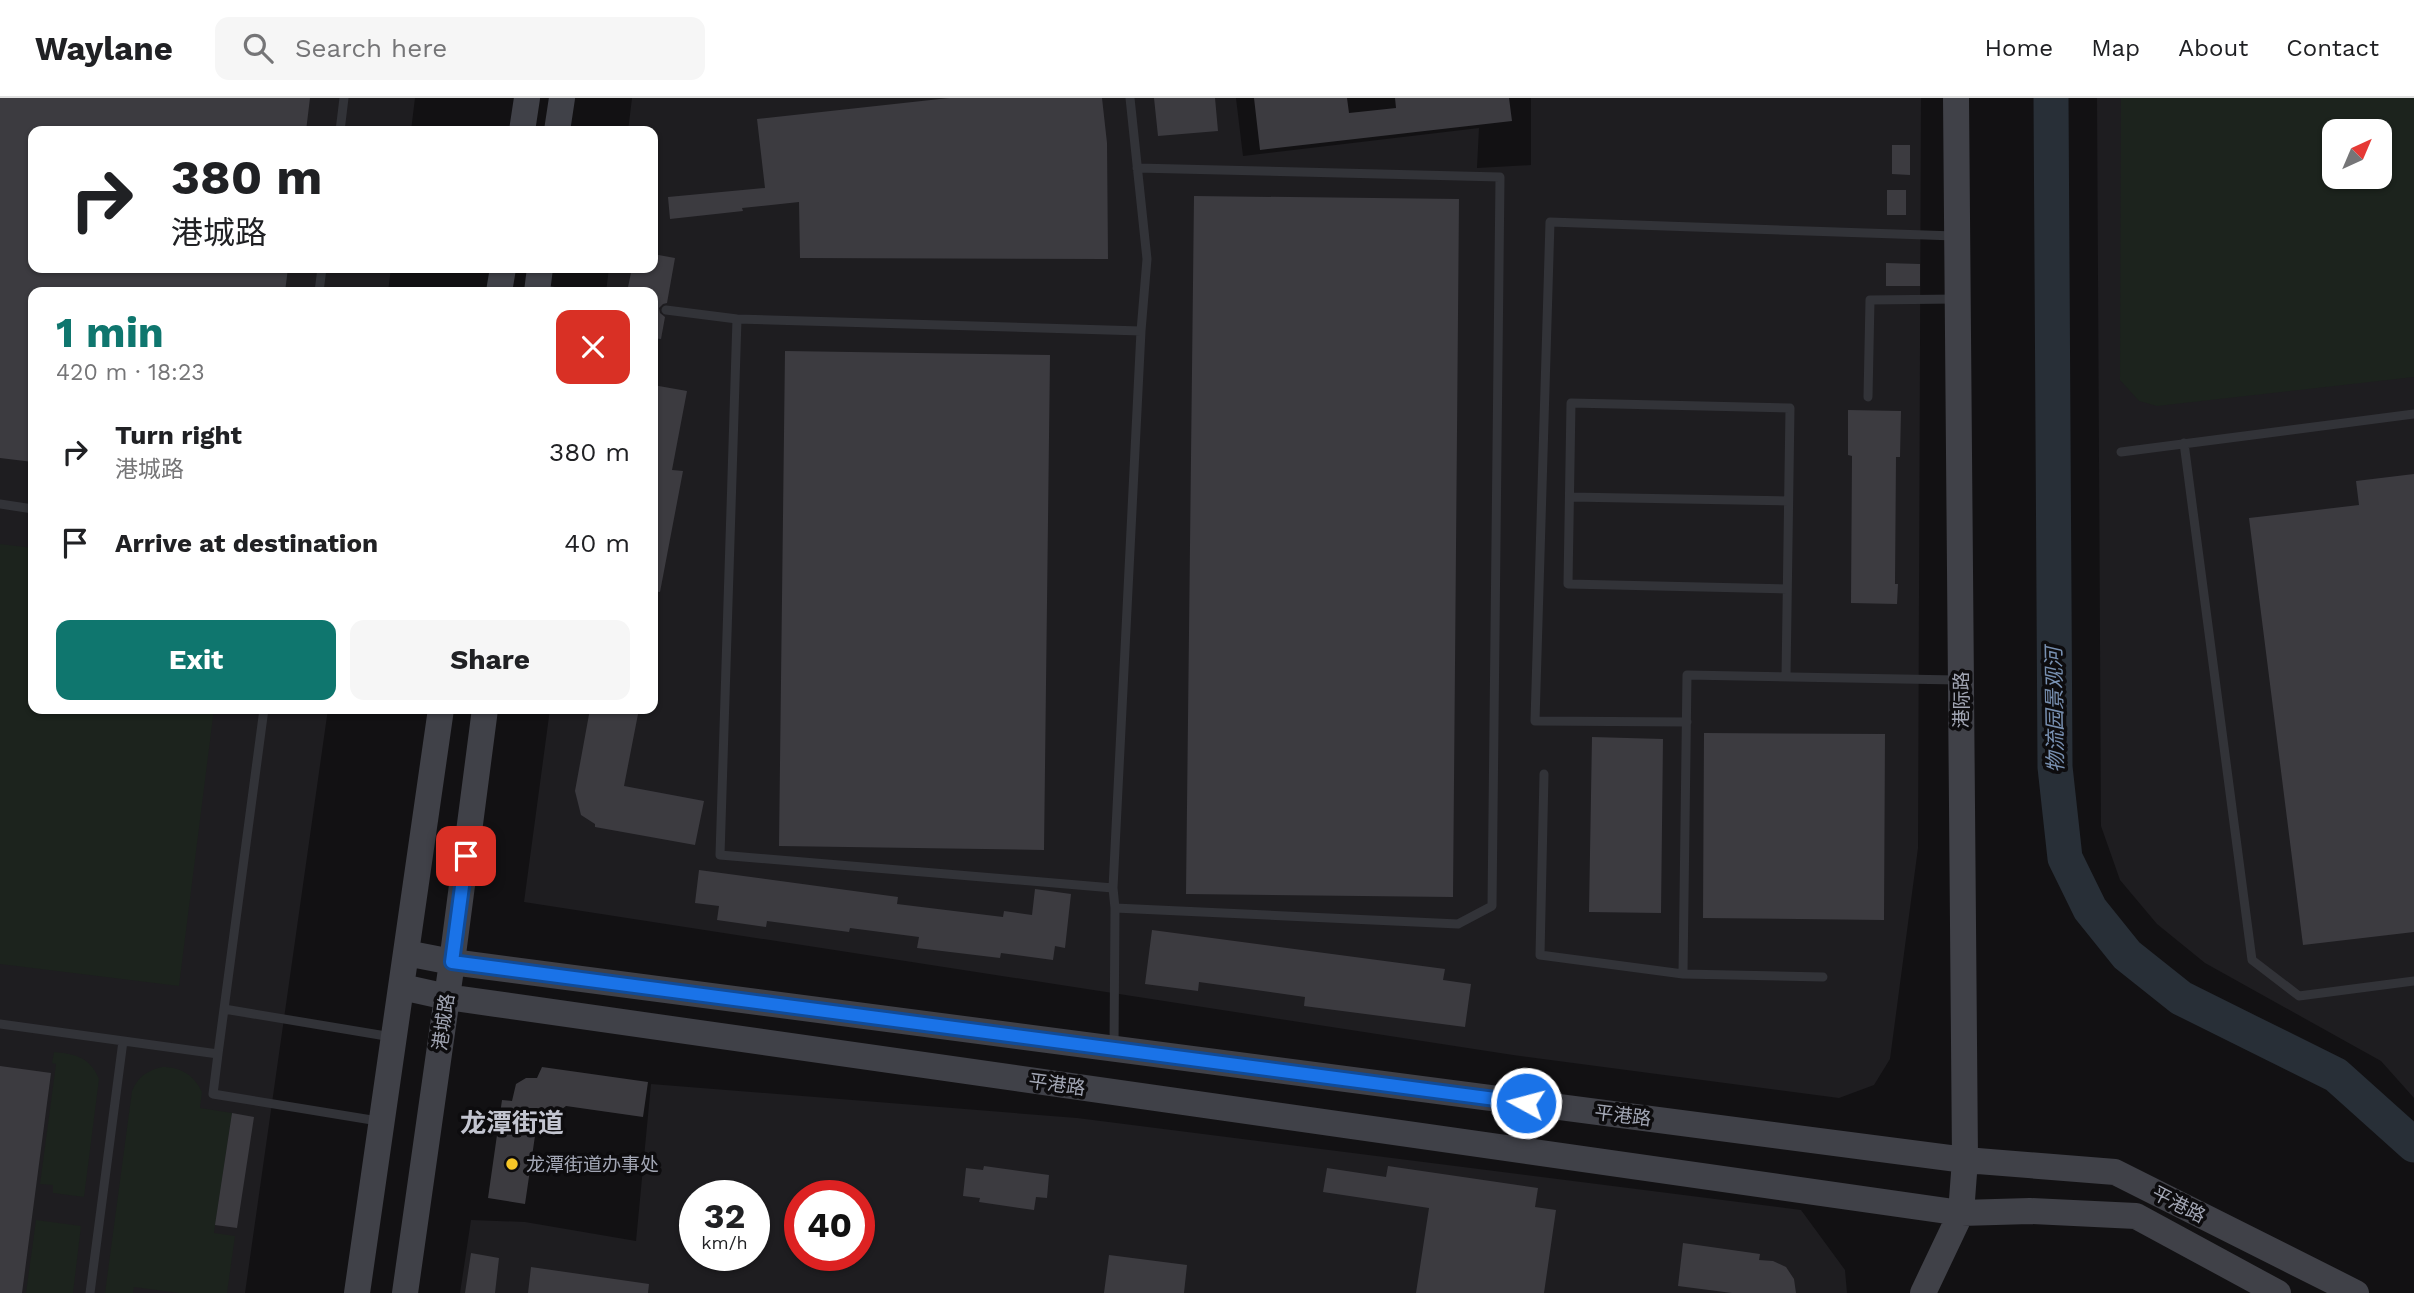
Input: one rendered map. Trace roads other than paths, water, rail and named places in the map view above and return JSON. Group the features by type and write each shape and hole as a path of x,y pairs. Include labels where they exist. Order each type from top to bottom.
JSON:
{"street":[{"path":"523,126 527,98"},
{"path":"558,126 562,98"},
{"name":"港际路","path":"1923,1293 1961,1213 1965,1160 1956,98"},
{"path":"357,1293 440,714"},
{"name":"港城路","path":"405,1293 484,714"},
{"name":"平港路","path":"406,953 452,962 1965,1160 2115,1172 2356,1293"},
{"name":"平港路","path":"402,987 447,997 1961,1213 2030,1211 2136,1216 2278,1293"}],"lane":[{"path":"341,126 344,98"},
{"path":"1114,1049 1113,888 1147,258 1130,98"},
{"path":"1115,908 1458,924 1492,906 1500,177 1137,168"},
{"path":"1687,722 1535,721 1550,222 1956,236"},
{"path":"1868,397 1870,300 1958,299"},
{"path":"666,310 737,319 1141,331"},
{"path":"737,319 720,855 1113,888"},
{"path":"1786,677 1790,408 1571,404 1568,584 1787,589"},
{"path":"2121,452 2414,414"},
{"path":"2184,443 2252,960 2299,996 2414,981"},
{"path":"1570,497 1788,501"},
{"path":"0,504 28,508"},
{"path":"1683,974 1687,675 1961,680"},
{"path":"263,714 212,1094 382,1121"},
{"path":"1544,774 1540,955 1683,974 1823,977"},
{"path":"224,1009 393,1038"},
{"path":"0,1024 218,1054"},
{"path":"90,1293 123,1041"}],"waterway":[{"name":"物流园景观河","path":"2051,98 2055,767 2065,858 2090,909 2127,955 2181,998 2336,1075 2414,1145"}],"place":[{"name":"龙潭街道办事处","path":"512,1164"}],"district":[{"name":"龙潭街道","path":"512,1123"}]}
